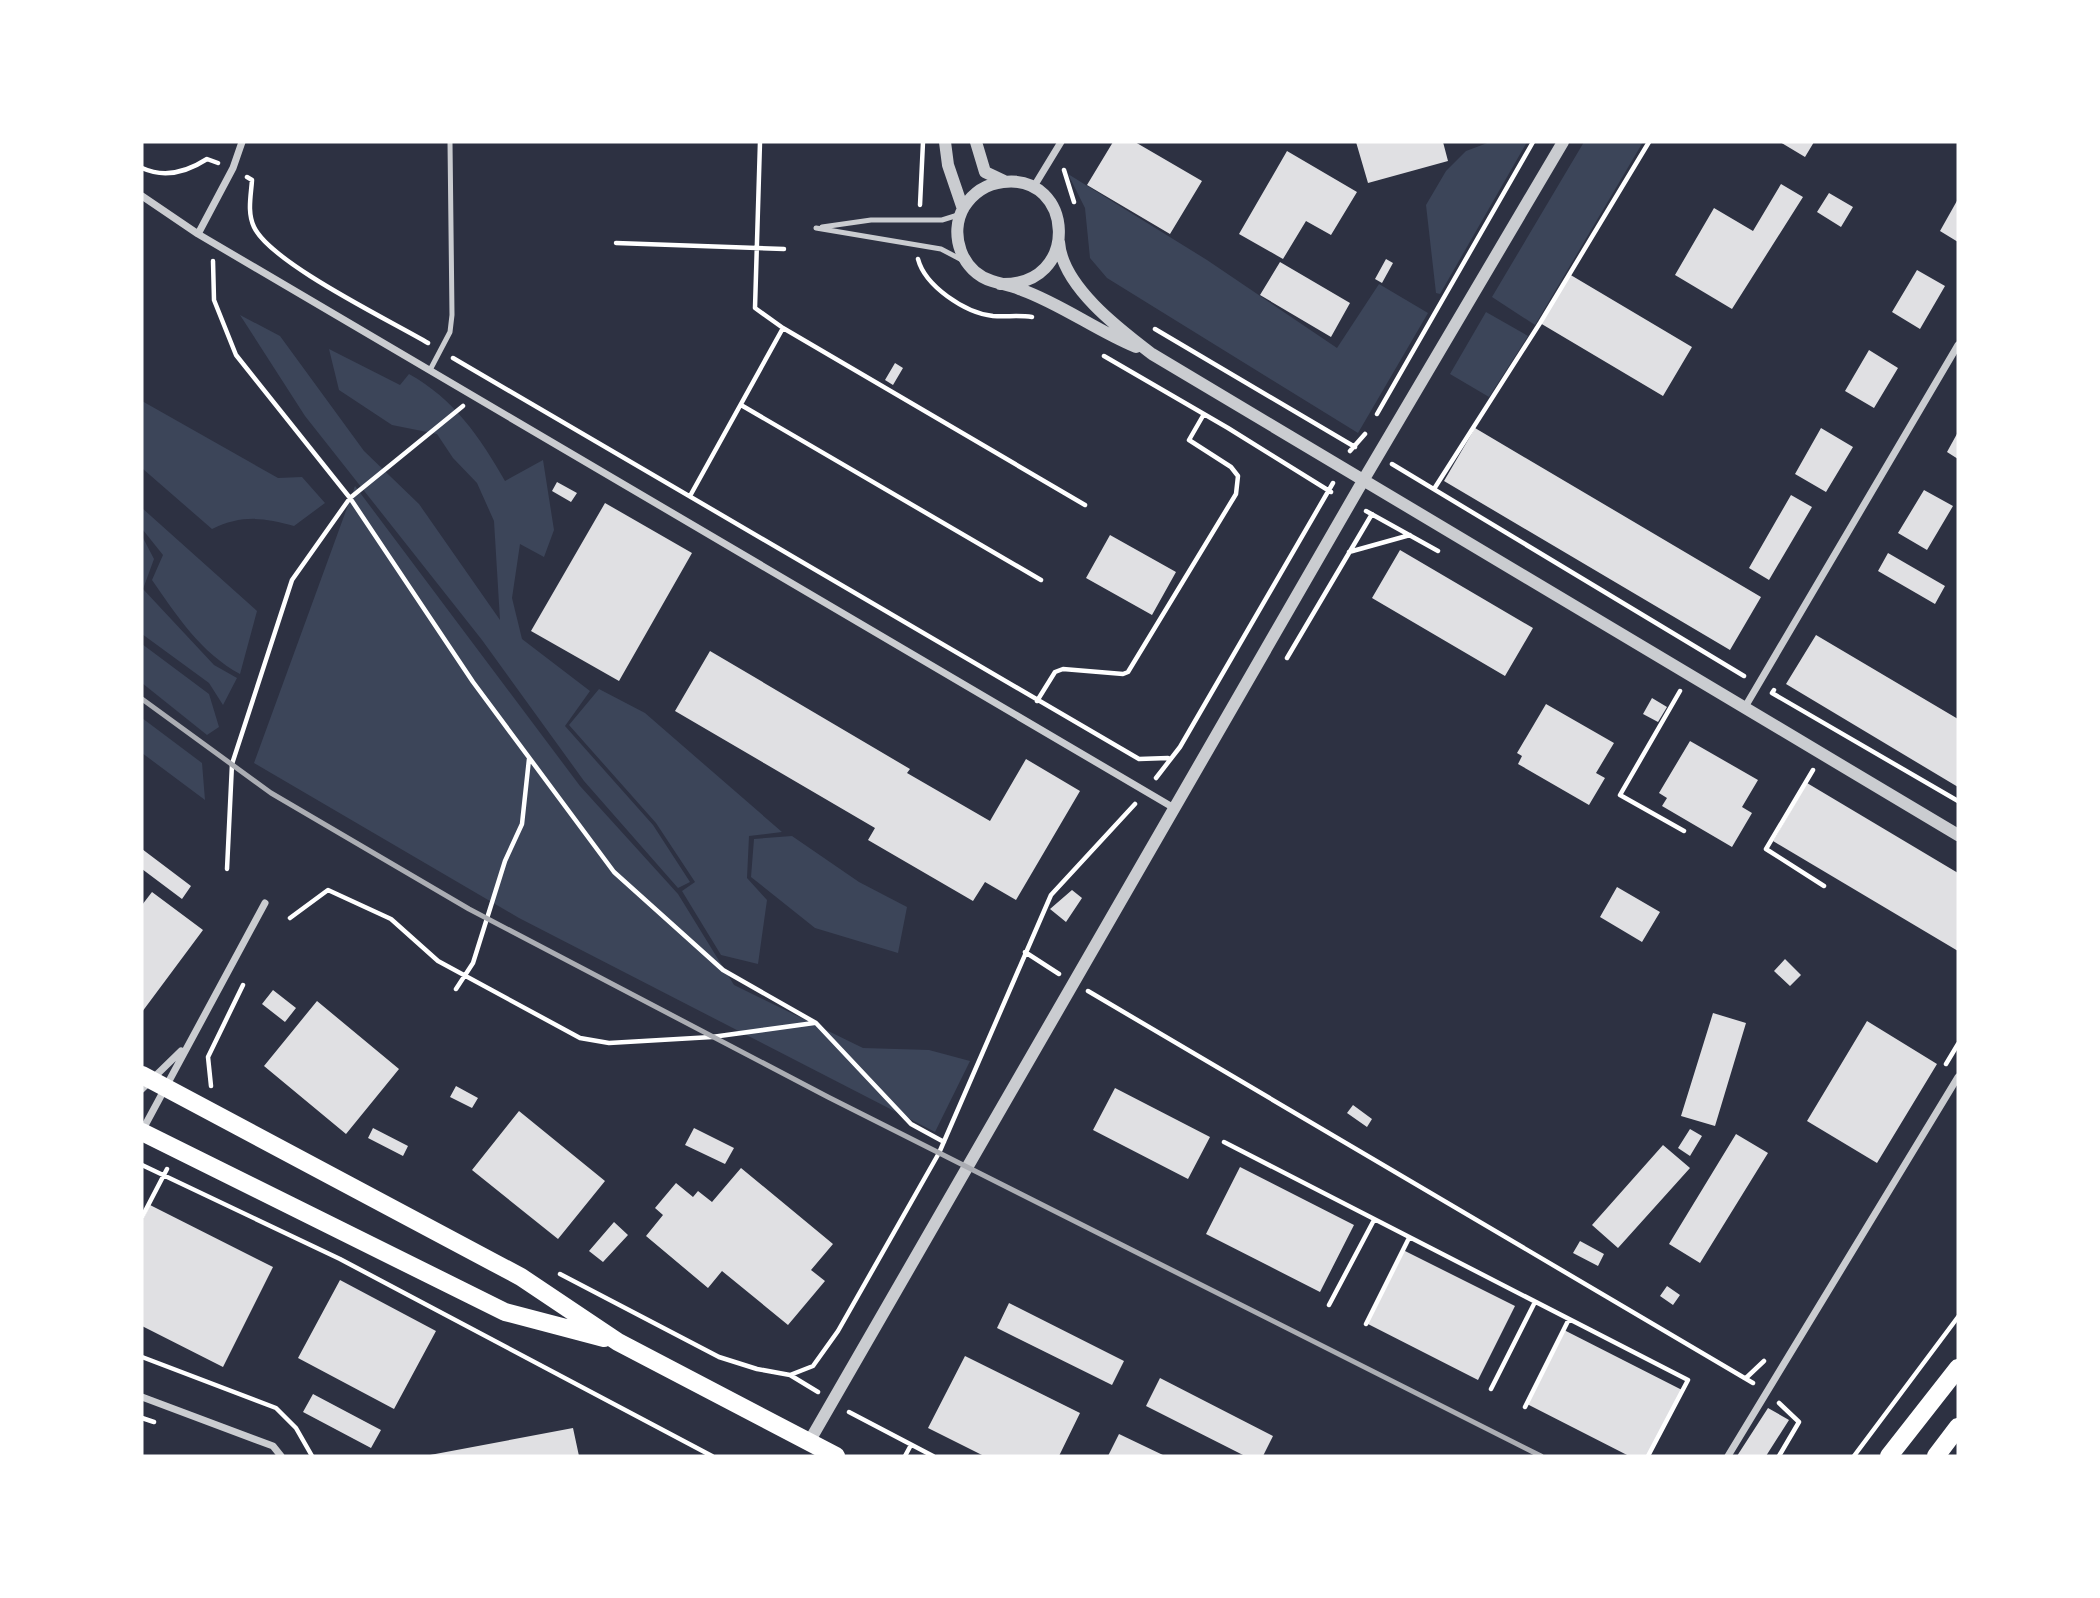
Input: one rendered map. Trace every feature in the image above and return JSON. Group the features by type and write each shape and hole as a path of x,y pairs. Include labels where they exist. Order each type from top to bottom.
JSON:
{"main road":[{"path":"149,1083 521,1277 618,1342 836,1456"},
{"path":"142,1132 505,1312 618,1342"},
{"path":"1889,1456 1958,1368"},
{"path":"1936,1456 1958,1427"}],"street":[{"path":"198,234 233,168 242,142"},
{"path":"945,142 948,165 962,211 957,234 966,262 987,280 1030,293 1096,330 1152,354 1364,478 1958,835"},
{"path":"976,142 985,172 1007,182 1033,188 1052,205 1060,230 1062,262 1078,285 1124,332 1152,354"},
{"path":"1033,188 1061,142"},
{"path":"808,1442 1364,478 1563,142"},
{"path":"962,211 982,189 1007,182"},
{"path":"142,196 198,234 1174,808"},
{"path":"1000,284 1014,284 1038,275 1048,266 1059,243"},
{"path":"1745,707 1958,345"},
{"path":"142,1132 149,1083 184,1048 265,903"},
{"path":"149,1083 184,1048"},
{"path":"1728,1456 1958,1077"},
{"path":"142,1397 273,1446 281,1456"}],"lane":[{"path":"429,370 450,331 452,315 450,142"},
{"path":"962,211 942,220 871,220 816,228 941,249 966,262"}],"path":[{"path":"760,142 755,308 1085,505"},
{"path":"933,1456 832,1402 790,1375 813,1366 838,1331 944,1142 1051,895 1148,791 1169,758 1180,747 1330,491 1341,465 1364,436 1533,142"},
{"path":"1434,489 1540,323 1649,142"},
{"path":"1053,156 1064,170 1076,209"},
{"path":"142,168 152,173 172,174 207,159 233,168 252,180 249,212 262,239 285,260 1139,759 1169,758"},
{"path":"213,242 214,300 236,355 351,498 473,682 614,872 723,970 816,1023 911,1124 944,1142"},
{"path":"616,243 784,249"},
{"path":"966,306 993,316 1021,315 1045,322"},
{"path":"1151,326 1353,447 1378,455 1745,677 1752,665"},
{"path":"690,496 783,327"},
{"path":"1102,355 1330,491 1444,554"},
{"path":"227,869 232,764 292,580 351,498 475,397"},
{"path":"741,404 1041,580"},
{"path":"1037,701 1055,672 1063,669 1123,674 1128,672 1236,494 1238,476 1231,467 1189,440 1204,414"},
{"path":"1287,658 1372,514"},
{"path":"1348,552 1410,535"},
{"path":"1779,681 1772,693 1958,801"},
{"path":"1669,683 1692,697"},
{"path":"1681,690 1620,795 1684,831"},
{"path":"456,989 473,963 505,860 522,824 529,758"},
{"path":"1804,764 1824,776"},
{"path":"1813,769 1766,849 1824,886"},
{"path":"290,918 328,890 391,919 438,961 580,1038 608,1043 712,1037 816,1023"},
{"path":"1025,952 1768,1391 1799,1422 1779,1456"},
{"path":"211,1087 208,1056 246,978"},
{"path":"1224,1142 1688,1380 1648,1456"},
{"path":"142,1165 340,1259 712,1456"},
{"path":"1329,1305 1374,1220"},
{"path":"1366,1324 1409,1237"},
{"path":"1491,1389 1535,1302"},
{"path":"1854,1456 1958,1317"},
{"path":"1525,1407 1569,1319"},
{"path":"142,1357 276,1408 296,1428 312,1456"},
{"path":"905,1456 911,1445"}],"shaded area":[{"path":"1490,142 1527,142 1440,294 1436,293 1426,205 1446,171 1466,151"},
{"path":"1584,142 1643,142 1535,325 1492,297"},
{"path":"1068,174 1207,260 1337,348 1379,284 1428,313 1358,433 1107,278 1090,258 1085,208"},
{"path":"1486,312 1528,336 1489,397 1450,374"},
{"path":"240,315 280,336 364,451 419,504 500,620 494,521 477,483 453,458 437,434 392,425 339,390 329,349 400,385 409,374 425,384 453,407 476,434 505,481 543,460 554,530 544,557 520,544 512,598 522,639 590,691 565,726 653,825 690,882 678,888 584,781 482,640 305,416"},
{"path":"142,401 278,478 302,477 325,503 294,526 252,519 233,521 212,529 143,469"},
{"path":"355,486 580,786 678,894 734,985 863,1048 929,1050 970,1061 935,1132 519,918 254,763"},
{"path":"142,508 257,611 240,674 202,645 152,580 163,555 143,530"},
{"path":"142,536 154,559 143,589 214,665 237,678 223,705 209,683 142,634"},
{"path":"142,644 209,694 219,727 207,735 142,683"},
{"path":"599,689 645,713 782,832 749,836 747,878 767,900 758,964 721,955 682,891 695,882 656,823 569,725"},
{"path":"142,718 202,763 205,800 142,753"},
{"path":"792,836 859,882 907,907 898,953 815,928 751,877 754,839"}],"building":[{"path":"1113,142 1135,142 1202,181 1170,234 1087,185"},
{"path":"1356,142 1443,142 1448,161 1368,183"},
{"path":"1780,142 1814,142 1805,157"},
{"path":"1287,151 1357,192 1331,235 1306,221 1283,259 1239,234"},
{"path":"1781,184 1803,197 1732,309 1675,275 1714,208 1753,231"},
{"path":"1829,193 1853,207 1841,227 1817,212"},
{"path":"1958,199 1958,242 1940,231"},
{"path":"1386,259 1393,263 1382,283 1375,279"},
{"path":"1280,262 1350,303 1331,337 1260,295"},
{"path":"1917,270 1945,286 1920,329 1892,312"},
{"path":"1569,274 1692,347 1663,396 1540,323"},
{"path":"1869,350 1898,368 1874,408 1845,391"},
{"path":"895,363 903,368 893,385 885,380"},
{"path":"1475,428 1761,597 1730,650 1444,481"},
{"path":"1821,428 1853,447 1826,492 1795,474"},
{"path":"1958,432 1958,459 1947,452"},
{"path":"557,482 577,493 571,502 552,491"},
{"path":"1924,490 1953,506 1927,550 1898,533"},
{"path":"1791,495 1812,507 1769,580 1749,568"},
{"path":"605,503 692,553 619,681 531,631"},
{"path":"1110,535 1176,572 1152,615 1086,578"},
{"path":"1400,550 1533,628 1505,676 1372,598"},
{"path":"1888,553 1945,586 1935,604 1878,571"},
{"path":"1816,635 1958,719 1958,787 1786,684"},
{"path":"710,651 910,769 907,773 990,821 1026,759 1080,791 1016,900 985,882 973,901 868,840 875,828 675,711"},
{"path":"1652,698 1667,707 1658,722 1643,714"},
{"path":"1546,704 1614,743 1596,773 1605,778 1589,805 1518,764 1522,756 1517,753"},
{"path":"1690,741 1758,780 1742,807 1752,813 1732,847 1662,806 1667,798 1659,793"},
{"path":"1807,783 1958,873 1958,951 1773,841"},
{"path":"142,849 191,886 182,899 142,869"},
{"path":"1617,887 1660,912 1642,942 1600,917"},
{"path":"1072,890 1082,898 1066,922 1050,909"},
{"path":"152,892 203,930 142,1012 142,905"},
{"path":"1785,959 1801,975 1790,986 1774,971"},
{"path":"273,990 296,1008 285,1022 262,1004"},
{"path":"317,1001 399,1069 346,1134 264,1066"},
{"path":"1713,1013 1746,1023 1715,1126 1681,1116"},
{"path":"1867,1021 1937,1064 1877,1163 1807,1121"},
{"path":"456,1086 478,1098 472,1108 450,1097"},
{"path":"1115,1088 1210,1137 1188,1179 1093,1130"},
{"path":"1353,1105 1372,1119 1367,1127 1347,1113"},
{"path":"519,1111 605,1181 558,1239 472,1170"},
{"path":"373,1128 408,1146 403,1156 368,1138"},
{"path":"694,1128 734,1148 725,1164 685,1145"},
{"path":"1690,1129 1702,1136 1690,1156 1678,1148"},
{"path":"1736,1134 1768,1153 1700,1263 1669,1244"},
{"path":"1663,1145 1690,1168 1618,1248 1592,1225"},
{"path":"1240,1167 1354,1225 1320,1292 1206,1234"},
{"path":"741,1168 833,1244 811,1270 825,1281 788,1325 722,1271 708,1288 646,1236 663,1215 655,1208 676,1183 693,1197 698,1191 712,1202"},
{"path":"150,1205 273,1267 223,1367 142,1326 142,1221"},
{"path":"614,1222 628,1235 603,1262 589,1251"},
{"path":"1580,1241 1604,1254 1598,1266 1573,1253"},
{"path":"1403,1250 1515,1306 1478,1380 1366,1323"},
{"path":"340,1280 436,1331 394,1409 298,1358"},
{"path":"1667,1286 1680,1295 1673,1305 1660,1296"},
{"path":"1009,1303 1124,1361 1112,1385 997,1328"},
{"path":"1564,1330 1682,1390 1648,1456 1629,1456 1527,1404"},
{"path":"965,1356 1080,1413 1059,1456 984,1456 928,1428"},
{"path":"1160,1378 1273,1436 1263,1456 1245,1456 1146,1406"},
{"path":"313,1394 381,1430 371,1448 303,1412"},
{"path":"1768,1408 1789,1420 1766,1456 1737,1456"},
{"path":"573,1428 579,1456 430,1456 430,1455"},
{"path":"1119,1434 1165,1456 1108,1456"}],"railway":[{"path":"142,699 271,793 469,909 828,1097 1541,1456"}]}
